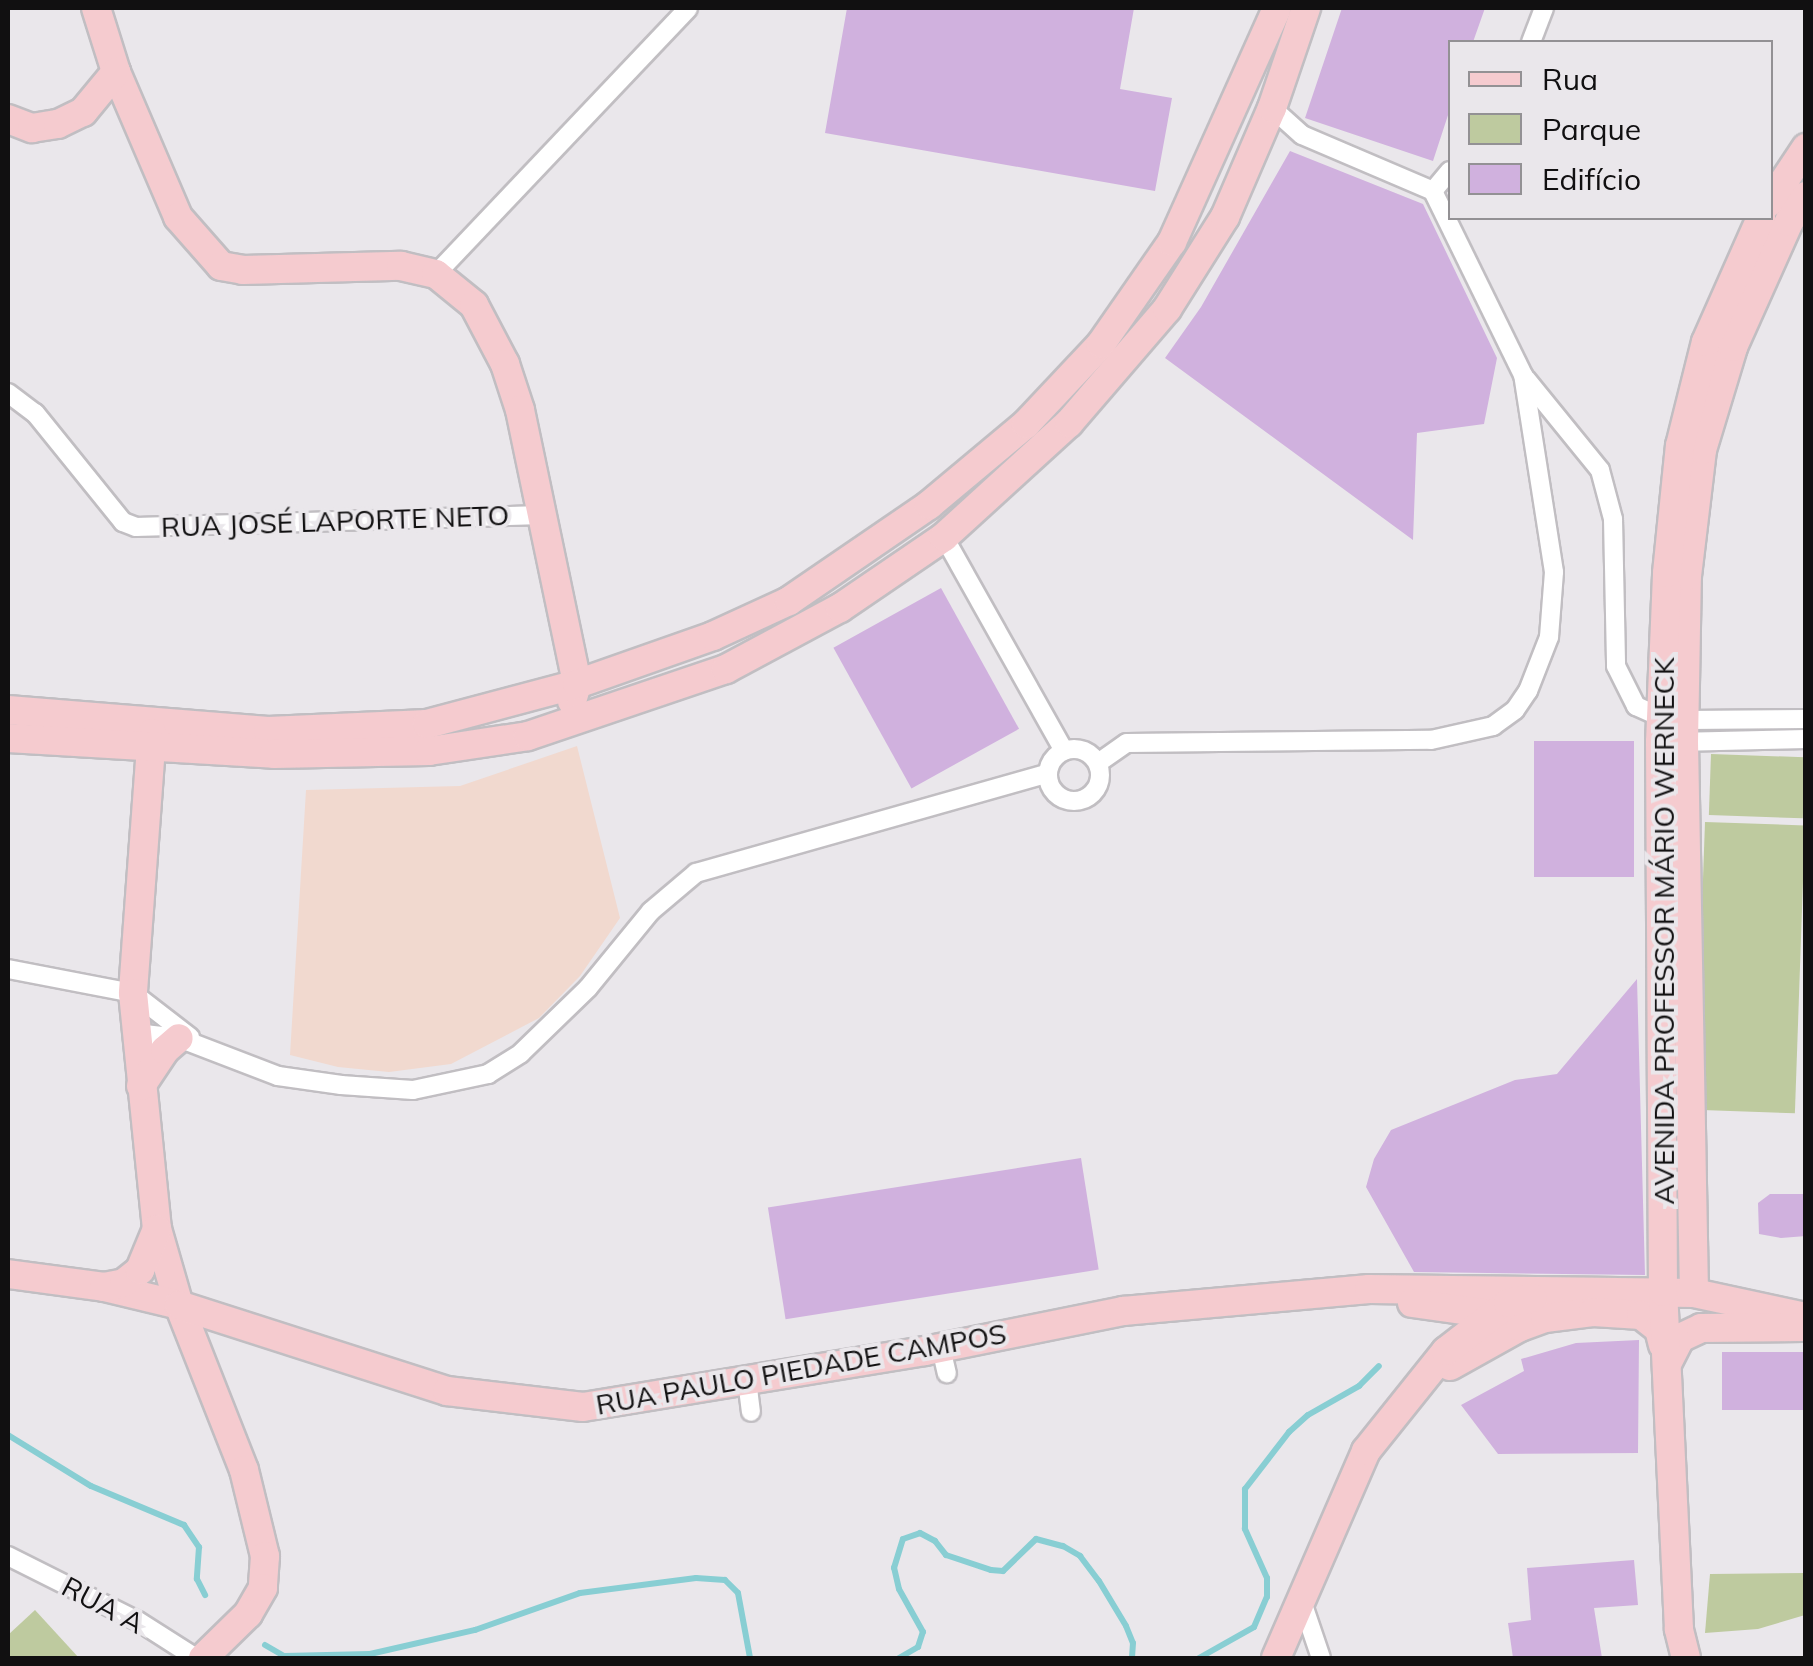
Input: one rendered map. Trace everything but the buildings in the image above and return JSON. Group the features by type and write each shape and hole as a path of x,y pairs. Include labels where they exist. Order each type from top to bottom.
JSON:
{"main road":[{"path":"96,8 116,72 178,217 220,266 243,270 401,266 436,274 474,306 505,364 577,684 560,722 528,736"},
{"path":"8,738 427,724 577,684 713,636 789,600 880,540 1026,424 1100,344 1172,242 1214,158 1277,8"},
{"path":"8,710 274,754 429,752 528,736 726,669 892,576 944,536 1068,423 1168,308 1225,217 1259,142 1306,8"},
{"path":"8,120 32,128 58,124 83,112 116,72"},
{"path":"1245,86 1272,108"},
{"path":"83,112 133,112"},
{"path":"1214,158 1259,142"},
{"name":"AVENIDA PROFESSOR MÁRIO WERNECK","path":"1686,1658 1678,1629 1663,1292 1673,730 1702,450 1733,346 1806,148"},
{"name":"AVENIDA PROFESSOR MÁRIO WERNECK","path":"1779,216 1806,196"},
{"path":"944,536 964,474"},
{"name":"AVENIDA PROFESSOR MÁRIO WERNECK","path":"1673,730 1694,1293"},
{"path":"151,735 133,993 157,1229 179,1305 244,1470 274,1571 248,1614 200,1658"},
{"path":"141,1086 165,1050 189,1042"},
{"path":"104,1288 124,1282 140,1270 157,1229"},
{"name":"RUA PAULO PIEDADE CAMPOS","path":"8,1274 104,1288 179,1305 448,1392 583,1407 747,1380 944,1360 1036,1338 1123,1311 1369,1289 1573,1288 1694,1293 1806,1317"},
{"path":"1279,1654 1366,1451 1446,1351 1508,1303 1573,1288"},
{"name":"RUA PAULO PIEDADE CAMPOS","path":"1369,1289 1412,1303 1545,1318"},
{"path":"1412,1303 1445,1326 1446,1351"},
{"path":"1419,1385 1494,1340 1545,1318 1593,1312 1641,1315 1658,1329 1668,1362"},
{"path":"1668,1362 1680,1338 1701,1328 1806,1327"}],"street":[{"path":"436,274 688,8"},
{"path":"1532,40 1544,8"},
{"path":"1272,108 1302,135 1432,191 1523,374 1600,470 1613,519 1616,666 1636,706 1673,730 1806,739"},
{"path":"1259,142 1302,135"},
{"path":"1432,191 1448,173"},
{"path":"1098,763 1128,743 1431,740 1494,726 1515,710 1528,691 1550,637 1554,572 1523,374"},
{"name":"RUA JOSÉ LAPORTE NETO","path":"8,393 34,413 123,522 136,527 542,515"},
{"path":"944,536 1064,750"},
{"path":"1673,730 1806,719"},
{"path":"136,1032 189,1042 278,1076 413,1090 488,1074 521,1053 588,988 651,911 696,874 1047,774 1056,756 1064,750 1084,751 1098,763 1098,785 1078,801 1054,792 1047,774"},
{"path":"8,969 133,993 189,1042"},
{"path":"747,1380 751,1412"},
{"name":"RUA A","path":"8,1556 138,1621 200,1658"},
{"path":"1300,1598 1321,1658"},
{"path":"1279,1654 1302,1646 1321,1658"}],"shaded area":[{"path":"577,746 620,918 580,976 539,1018 451,1064 389,1072 338,1067 290,1055 306,790 460,786"}],"green space":[{"path":"1711,754 1805,757 1803,818 1709,815"},
{"path":"1705,822 1805,825 1795,1113 1695,1110"},
{"path":"1805,1573 1805,1615 1758,1629 1705,1633 1710,1574"},
{"path":"35,1610 79,1658 8,1658 8,1635"}],"waterway":[{"path":"1199,1658 1254,1627 1267,1597 1267,1578 1245,1529 1245,1489 1289,1432 1308,1415 1359,1386 1379,1366"},
{"path":"8,1435 91,1486 184,1525 199,1547 197,1579 205,1595"},
{"path":"899,1658 918,1647 923,1632 899,1589 894,1568 903,1539 920,1533 935,1541 946,1555 991,1570 1003,1571 1036,1539 1063,1546 1080,1556 1126,1626 1133,1643 1132,1658"},
{"path":"265,1645 284,1656 370,1654 475,1630 580,1593 696,1578 725,1580 738,1593 750,1658"}]}
